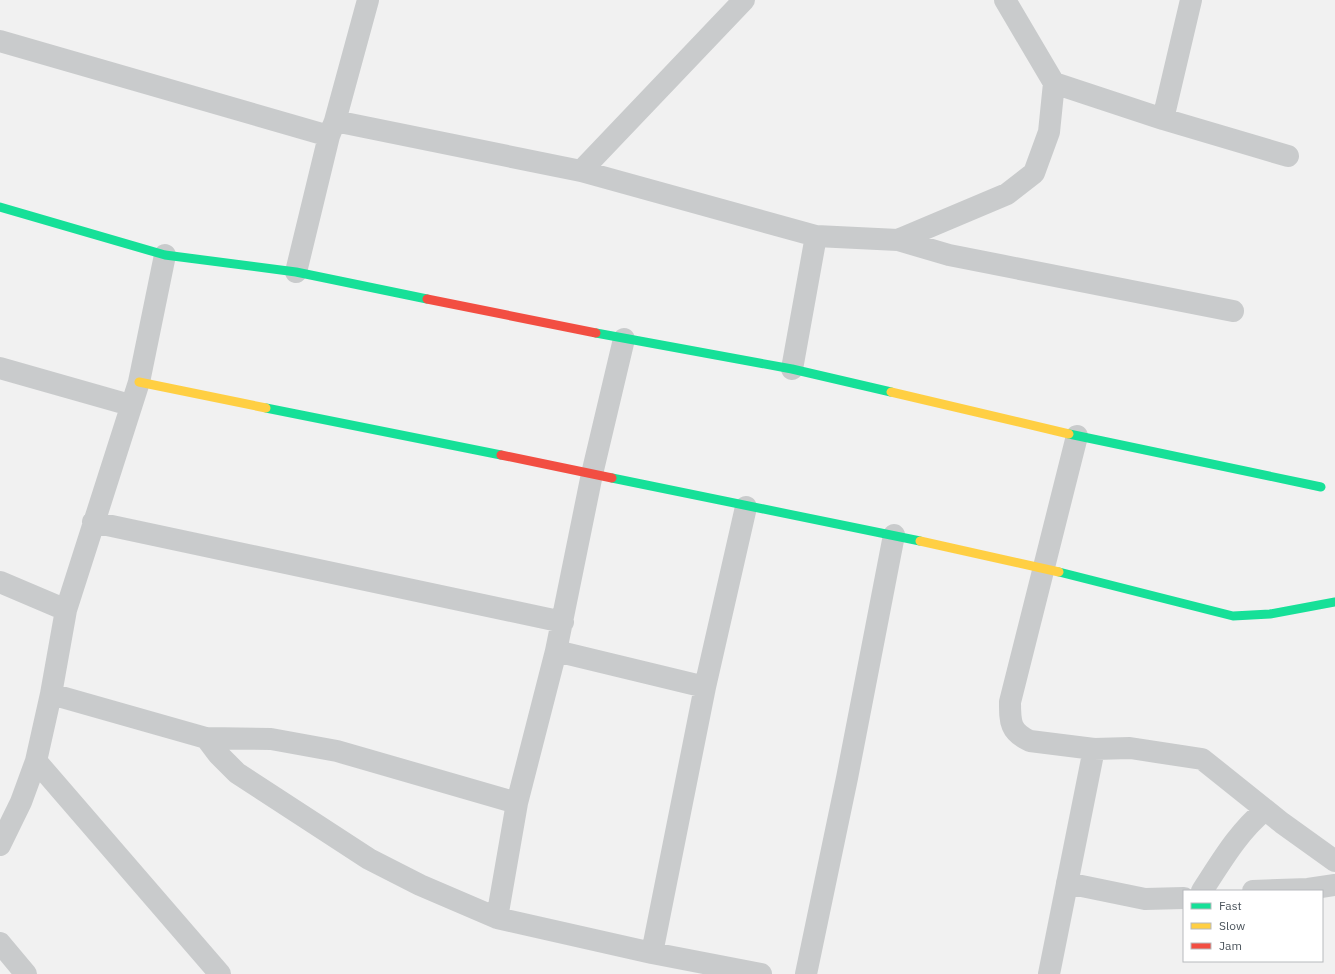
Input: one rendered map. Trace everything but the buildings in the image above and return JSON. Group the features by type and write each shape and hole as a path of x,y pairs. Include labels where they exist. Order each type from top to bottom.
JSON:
{"street":[{"path":"296,272 332,129 368,0"},
{"path":"581,171 744,0"},
{"path":"898,240 1007,194 1034,173 1049,132 1054,83 1005,0"},
{"path":"1163,119 1191,0"},
{"path":"0,41 332,129 581,171 816,236 898,240 949,255 1233,311"},
{"path":"1054,83 1163,119 1288,156"},
{"path":"0,207 165,255 296,272 624,339 792,369 1078,436 1321,487"},
{"path":"792,369 816,236"},
{"path":"0,845 22,802 36,761 51,694 66,610 138,382 165,255"},
{"path":"497,918 517,803 556,652 592,474 624,339"},
{"path":"0,368 130,405"},
{"path":"138,382 592,474 746,507 894,535 1043,568 1233,616 1270,614 1335,602"},
{"path":"1078,436 1043,568 1010,702 1010,719 1013,729 1020,737 1030,741 1094,748 1130,748 1202,759 1265,810 1335,861"},
{"path":"652,953 704,687 746,507"},
{"path":"93,522 562,622"},
{"path":"806,974 894,535"},
{"path":"0,582 66,610"},
{"path":"556,652 704,687"},
{"path":"51,694 206,738 271,739 337,750 517,803"},
{"path":"206,738 218,754 237,773 369,859 420,885 497,918 652,953 761,974"},
{"path":"1049,974 1094,748"},
{"path":"36,761 220,974"},
{"path":"1203,890 1232,844 1252,820 1265,810"},
{"path":"1067,883 1145,899 1183,898"},
{"path":"1280,890 1308,889 1335,885"},
{"path":"0,943 26,974"}],"traffic: fast":[{"path":"0,207 165,255 296,272 427,299"},
{"path":"596,333 792,369 891,392"},
{"path":"266,408 501,455"},
{"path":"1069,434 1321,487"},
{"path":"612,478 920,541"},
{"path":"1059,572 1233,616 1270,614 1335,602"}],"traffic: slow":[{"path":"139,382 266,408"},
{"path":"891,392 1069,434"},
{"path":"920,541 1059,572"}],"traffic: jam":[{"path":"427,299 596,333"},
{"path":"501,455 612,478"}]}
